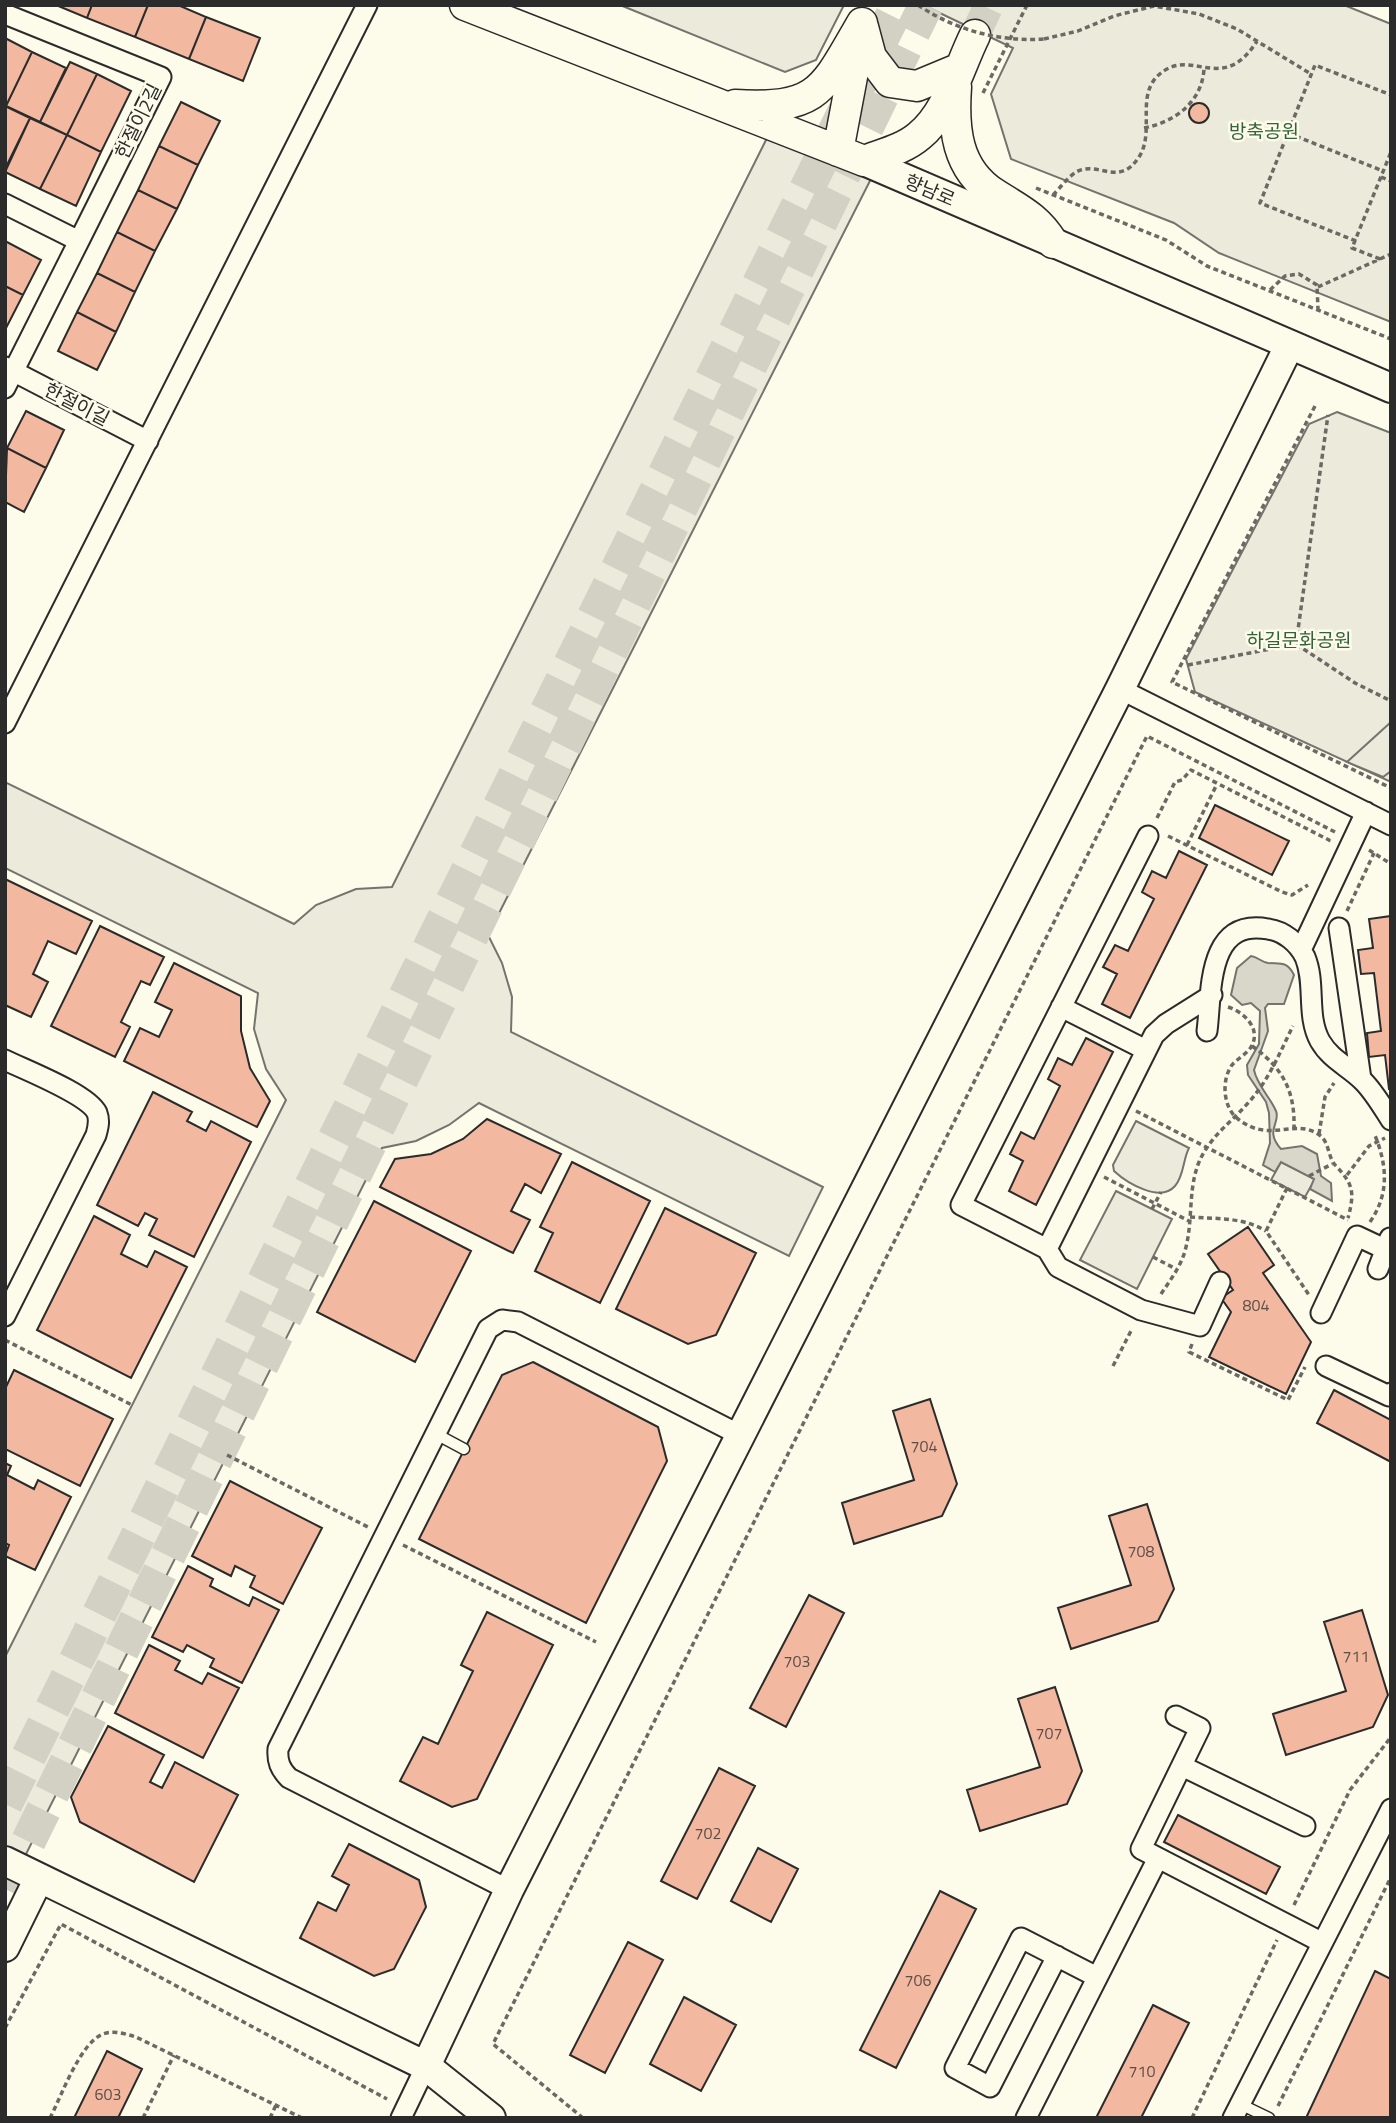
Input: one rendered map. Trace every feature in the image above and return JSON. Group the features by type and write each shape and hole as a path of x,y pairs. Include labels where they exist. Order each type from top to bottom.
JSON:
{"main road":[{"name":"향남로","path":"465,5 851,156"},
{"path":"714,103 765,107 797,101 820,90 867,14"},
{"path":"867,14 871,57 890,82 917,86 958,69"},
{"path":"867,14 851,156 919,137 932,124 975,35"},
{"path":"958,69 954,130 971,171 992,192 1040,223 1053,243"}],"street":[{"path":"5,723 368,5"},
{"name":"한절이2길","path":"5,14 161,77 79,241"},
{"name":"향남로","path":"851,156 1391,388"},
{"path":"5,204 79,241 8,376"},
{"path":"403,2114 509,1890 1120,690 1289,346"},
{"name":"한절이길","path":"8,376 148,441"},
{"path":"1120,690 1391,825"},
{"path":"1300,950 1366,812"},
{"path":"1150,832 961,1205 1047,1249 1058,1267 1141,1310 1200,1326 1220,1282"},
{"path":"1207,1031 1211,973 1215,957 1224,944 1237,934 1252,929 1268,929 1283,934 1300,950 1309,973 1318,1038 1347,1077 1391,1120"},
{"path":"1339,929 1347,1077"},
{"path":"1047,1249 1154,1035 1166,1024 1211,999"},
{"path":"1061,1007 1146,1050"},
{"path":"5,1060 84,1100 96,1112 98,1119 96,1135 5,1316"},
{"path":"1321,1313 1357,1236 1389,1246 1378,1269"},
{"path":"509,1890 289,1778 279,1766 278,1749 488,1329 502,1320 510,1320 740,1435"},
{"path":"1318,1362 1389,1396 1391,1393"},
{"path":"1176,1716 1200,1728 1141,1849 1321,1942"},
{"path":"1182,1766 1305,1826"},
{"path":"1236,2111 1391,1809"},
{"path":"1026,2118 1158,1858"},
{"path":"5,1861 426,2066 491,2118"},
{"path":"5,1947 39,1878"},
{"path":"1057,1956 990,2087 955,2068 1021,1938 1057,1956 1097,1977"}],"lane":[{"path":"436,1434 464,1449"},
{"path":"1236,2111 1271,2118"}],"path":[{"path":"918,5 957,26 1020,41 1078,32 1114,16 1154,6 1199,14 1237,29 1312,74"},
{"path":"979,101 1027,5"},
{"path":"1053,195 1075,173 1125,171 1143,149 1146,96 1156,78 1174,66 1204,69 1233,65 1250,53 1257,41"},
{"path":"1356,241 1260,202 1315,65 1391,95"},
{"path":"1144,128 1178,115 1201,86 1204,69"},
{"path":"1288,133 1383,171"},
{"path":"1380,259 1352,248 1391,152"},
{"path":"1381,177 1391,181"},
{"path":"1030,186 1166,240 1208,266 1391,339"},
{"path":"1318,287 1391,254"},
{"path":"1270,290 1277,280 1292,274 1306,276 1318,287 1318,310"},
{"path":"1315,406 1171,682 1391,788"},
{"path":"1296,644 1328,415"},
{"path":"1188,665 1296,644 1335,672 1391,701"},
{"path":"583,2118 493,2044 1147,736 1352,841 1391,864"},
{"path":"1312,876 1306,887 1292,895 1187,845 1150,832 1175,782 1182,780 1191,770 1329,840 1323,852"},
{"path":"1187,845 1218,784"},
{"path":"1339,929 1374,853"},
{"path":"1211,999 1232,1008 1251,1023 1255,1034 1252,1046 1232,1066 1226,1079 1225,1092 1233,1116 1248,1127 1262,1132 1294,1128 1319,1134 1327,1143 1333,1163 1347,1175 1352,1189 1348,1220"},
{"path":"1141,1310 1161,1294 1177,1269 1186,1247 1192,1189 1199,1162 1233,1116 1253,1098 1275,1064 1294,1023 1298,1032"},
{"path":"1252,1046 1275,1064 1291,1091 1294,1128"},
{"path":"1325,1076 1347,1077"},
{"path":"1342,1091 1347,1077"},
{"path":"1319,1134 1325,1097 1347,1077"},
{"path":"1120,1103 1357,1224"},
{"path":"1366,1229 1384,1195 1385,1176 1378,1143 1369,1122"},
{"path":"1347,1175 1369,1146 1378,1143"},
{"path":"1310,1177 1333,1163"},
{"path":"1087,1168 1189,1219 1237,1219 1253,1223 1266,1231 1321,1313"},
{"path":"1266,1231 1287,1188"},
{"path":"1152,1209 1161,1192"},
{"path":"1153,1257 1177,1269"},
{"path":"1200,1326 1189,1352 1288,1400 1318,1362"},
{"path":"5,1340 132,1405"},
{"path":"1113,1366 1121,1350"},
{"path":"227,1455 596,1642"},
{"path":"1271,2118 1391,1877"},
{"path":"5,2028 61,1924 378,2093 403,2114"},
{"path":"50,2118 90,2042 105,2033 120,2032 136,2037 302,2118"},
{"path":"143,2118 174,2055"},
{"path":"270,2118 276,2105"}],"green space":[{"path":"620,5 844,5 816,60 785,72"},
{"name":"방축공원","path":"923,5 1344,5 1391,24 1391,322 1219,253 1174,223 1011,159 991,94 1013,48"},
{"name":"하길문화공원","path":"1337,412 1391,433 1391,782 1195,692 1186,659 1309,424"},
{"path":"1136,1121 1189,1148 1180,1177 1169,1191 1161,1193 1144,1189 1114,1171 1113,1165"},
{"path":"1116,1191 1172,1219 1137,1289 1080,1260"}],"shaded area":[{"path":"773,126 877,167 488,935 502,963 512,997 511,1032 823,1187 789,1256 479,1103 449,1125 416,1141 382,1148 19,1868 5,1861 5,1657 286,1100 266,1069 254,1029 258,993 5,868 5,782 294,924 316,905 356,889 392,887"},
{"path":"1391,722 1391,771 1383,777 1347,762"},
{"path":"1251,956 1286,965 1294,975 1284,1004 1268,1004 1265,1008 1268,1031 1254,1070 1276,1111 1274,1137 1281,1149 1302,1146 1317,1154 1321,1176 1331,1183 1332,1201 1310,1189 1314,1179 1281,1162 1275,1172 1263,1165 1270,1143 1269,1113 1266,1102 1248,1075 1247,1065 1259,1044 1260,1011 1251,1003 1242,1005 1231,995 1237,968"},
{"path":"1281,1162 1315,1179 1305,1197 1271,1180"}],"building":[{"path":"56,5 92,5 87,18"},
{"path":"92,5 148,5 135,37 87,18"},
{"path":"148,5 178,5 206,17 189,59 135,37"},
{"path":"206,17 260,38 243,81 189,59"},
{"path":"5,38 32,52 6,106 5,106"},
{"path":"32,52 66,68 40,122 6,106"},
{"path":"70,62 97,74 67,135 40,122"},
{"path":"97,74 131,91 101,152 67,135"},
{"path":"181,102 220,121 198,165 159,146"},
{"path":"1199,103 1206,106 1209,113 1206,120 1199,123 1192,120 1189,113 1192,106"},
{"path":"5,106 30,118 5,169"},
{"path":"30,118 67,135 40,189 5,172"},
{"path":"67,135 101,152 76,206 40,189"},
{"path":"159,146 198,165 177,209 138,190"},
{"path":"138,190 177,209 155,251 117,232"},
{"path":"117,232 155,251 135,292 97,273"},
{"path":"5,241 41,260 23,295 5,286"},
{"path":"97,273 135,292 116,332 77,312"},
{"path":"5,286 23,295 5,330"},
{"path":"77,312 116,332 97,370 58,351"},
{"path":"26,411 64,430 46,468 7,448"},
{"path":"7,448 46,468 24,512 5,502"},
{"path":"1215,805 1289,841 1272,875 1199,838"},
{"path":"1179,851 1207,865 1130,1018 1102,1004 1117,974 1103,967 1115,945 1128,951 1154,899 1142,892 1152,871 1166,878"},
{"path":"5,879 92,921 76,954 48,941 33,974 48,982 31,1017 5,1005"},
{"path":"1391,916 1389,1089 1385,1055 1369,1057 1367,1033 1381,1031 1374,973 1361,974 1358,950 1373,948 1369,919"},
{"path":"100,926 164,957 150,985 141,981 121,1022 130,1027 115,1057 51,1026"},
{"path":"174,963 241,996 241,1031 250,1068 270,1101 257,1127 124,1061 140,1028 159,1037 172,1010 155,1002"},
{"path":"1086,1038 1113,1052 1036,1205 1009,1191 1023,1161 1010,1154 1021,1132 1034,1139 1060,1086 1048,1079 1058,1058 1072,1065"},
{"path":"153,1092 192,1112 187,1121 206,1131 211,1121 251,1142 194,1257 149,1235 157,1219 145,1213 138,1226 97,1205"},
{"path":"487,1119 561,1154 541,1193 525,1184 511,1211 530,1220 513,1253 380,1187 395,1159 431,1154 463,1139"},
{"path":"572,1162 650,1201 600,1303 535,1271 553,1233 540,1227"},
{"path":"374,1201 471,1251 415,1362 317,1312"},
{"path":"665,1208 756,1253 716,1335 688,1344 616,1309"},
{"path":"94,1216 130,1235 121,1254 147,1267 155,1251 187,1267 131,1378 37,1330"},
{"path":"1248,1227 1274,1265 1263,1273 1311,1342 1286,1394 1209,1357 1231,1312 1221,1298 1233,1290 1208,1254"},
{"path":"533,1362 658,1427 667,1461 586,1623 419,1539 502,1375"},
{"path":"14,1370 113,1419 80,1486 5,1449 5,1389"},
{"path":"1334,1390 1391,1420 1391,1462 1317,1423"},
{"path":"930,1399 957,1484 942,1516 854,1544 842,1503 914,1480 893,1411"},
{"path":"5,1463 11,1466 7,1475 34,1489 38,1480 71,1497 35,1570 5,1556 9,1545 5,1543"},
{"path":"230,1481 322,1528 283,1604 250,1587 255,1576 235,1566 231,1576 192,1556"},
{"path":"1147,1504 1174,1589 1158,1621 1071,1649 1058,1608 1131,1585 1109,1516"},
{"path":"188,1566 213,1579 210,1586 249,1606 253,1597 279,1610 242,1683 210,1667 214,1659 187,1645 183,1652 152,1637"},
{"path":"809,1595 844,1613 786,1727 750,1708"},
{"path":"1362,1610 1388,1695 1373,1727 1286,1755 1273,1714 1346,1691 1324,1622"},
{"path":"487,1612 553,1645 477,1799 452,1807 400,1781 423,1737 438,1744 473,1671 461,1665"},
{"path":"149,1645 180,1661 175,1670 202,1684 208,1673 239,1688 203,1758 115,1713"},
{"path":"1055,1687 1082,1771 1067,1804 980,1831 967,1790 1040,1767 1018,1699"},
{"path":"108,1726 164,1755 150,1782 162,1788 175,1762 238,1795 194,1882 80,1822 71,1797"},
{"path":"719,1768 755,1786 697,1899 661,1881"},
{"path":"1178,1815 1280,1867 1266,1894 1164,1842"},
{"path":"349,1844 419,1880 426,1907 394,1969 374,1976 300,1938 318,1902 336,1911 349,1885 332,1876"},
{"path":"758,1848 798,1869 771,1922 731,1901"},
{"path":"940,1891 976,1909 896,2068 860,2050"},
{"path":"628,1942 663,1960 605,2073 570,2055"},
{"path":"1375,1971 1391,1979 1391,2118 1306,2118"},
{"path":"684,1997 736,2025 701,2091 650,2064"},
{"path":"1153,2005 1189,2023 1141,2118 1096,2118"},
{"path":"107,2051 142,2069 118,2118 74,2118"}],"tunnel":[{"path":"5,1804 898,5"},
{"path":"5,1889 926,5"},
{"path":"975,35 989,5"}]}
